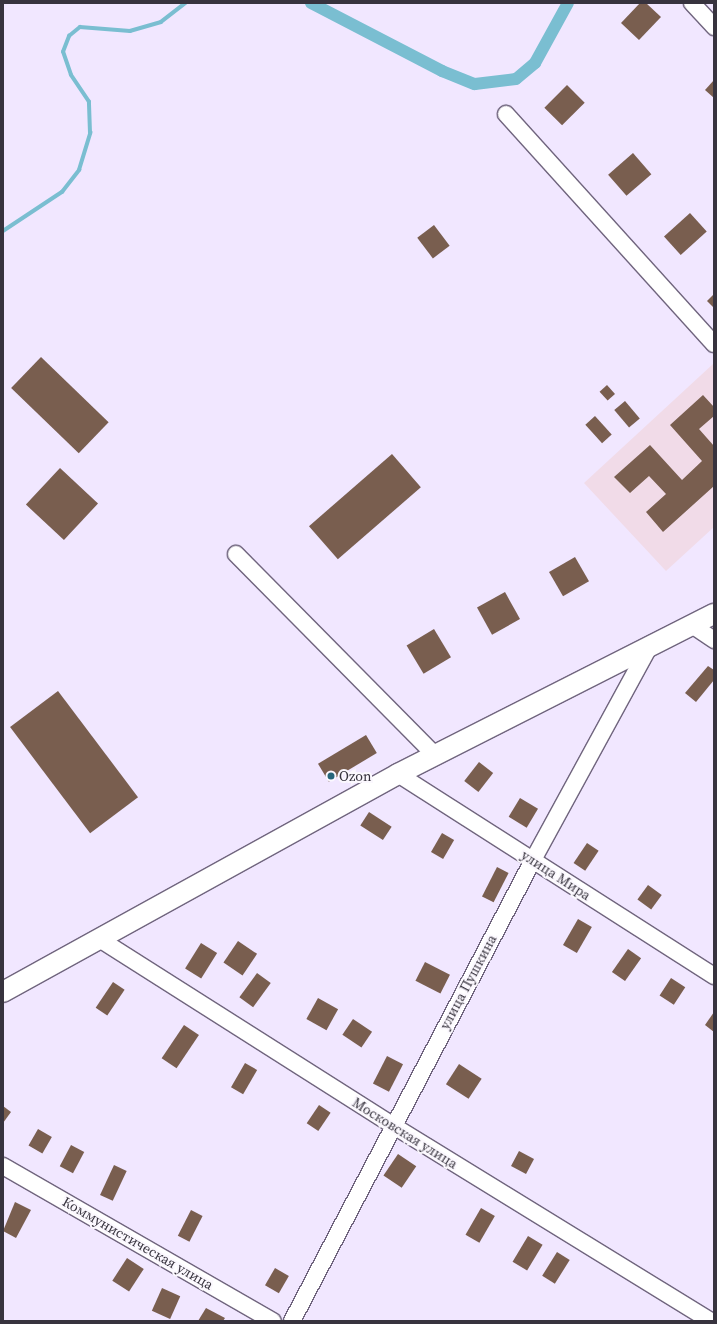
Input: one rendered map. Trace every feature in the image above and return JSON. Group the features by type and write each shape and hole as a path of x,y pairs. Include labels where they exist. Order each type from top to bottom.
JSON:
{"main road":[{"path":"3,992 101,940 398,774 650,645 692,626 714,614"}],"street":[{"path":"692,3 714,27"},
{"path":"506,114 714,344"},
{"path":"236,554 435,755"},
{"path":"692,626 714,640"},
{"name":"улица Пушкина","path":"292,1321 392,1125 533,860 650,645"},
{"name":"улица Мира","path":"398,774 714,976"},
{"name":"Московская улица","path":"101,940 392,1125 711,1321"},
{"name":"Коммунистическая улица","path":"3,1166 273,1321"}],"shaded area":[{"path":"713,364 714,527 666,571 584,483"}],"building":[{"path":"640,3 646,3 661,17 639,40 621,23"},
{"path":"714,80 714,98 705,90"},
{"path":"567,85 585,103 562,125 544,108"},
{"path":"633,153 651,174 626,196 608,175"},
{"path":"690,213 707,232 681,255 664,236"},
{"path":"434,225 450,246 433,258 417,238"},
{"path":"714,294 714,308 707,301"},
{"path":"41,357 109,422 79,453 11,388"},
{"path":"607,385 615,394 608,401 600,392"},
{"path":"703,395 714,407 714,416 699,429 714,446 714,486 663,532 646,512 666,494 649,476 630,493 614,477 650,445 682,480 702,461 670,425"},
{"path":"625,401 640,419 629,428 614,410"},
{"path":"595,416 612,435 602,443 585,425"},
{"path":"392,454 421,487 338,559 309,526"},
{"path":"60,468 98,503 64,540 26,505"},
{"path":"575,557 589,581 563,596 549,572"},
{"path":"505,592 520,619 492,635 477,608"},
{"path":"434,629 451,657 424,674 407,645"},
{"path":"708,666 714,670 714,680 696,702 685,693"},
{"path":"58,691 138,797 90,833 10,727"},
{"path":"366,735 377,753 329,782 318,764"},
{"path":"479,762 493,773 478,792 464,781"},
{"path":"520,798 538,809 527,828 509,817"},
{"path":"369,812 392,827 383,840 360,825"},
{"path":"442,833 454,840 443,859 431,852"},
{"path":"587,843 599,851 585,871 574,863"},
{"path":"497,867 509,873 494,902 482,896"},
{"path":"648,885 662,895 651,910 637,900"},
{"path":"578,919 592,927 577,953 563,945"},
{"path":"238,941 257,954 243,975 223,963"},
{"path":"201,943 217,953 201,979 185,968"},
{"path":"628,949 641,958 625,981 612,972"},
{"path":"425,962 450,975 440,993 415,981"},
{"path":"257,973 271,983 253,1007 239,997"},
{"path":"671,978 685,987 674,1005 660,996"},
{"path":"113,982 125,990 107,1016 96,1008"},
{"path":"318,998 338,1009 326,1030 306,1019"},
{"path":"714,1012 714,1032 705,1025"},
{"path":"353,1019 372,1032 361,1048 342,1035"},
{"path":"184,1025 199,1035 177,1068 162,1058"},
{"path":"387,1056 403,1064 389,1092 373,1084"},
{"path":"245,1063 257,1070 243,1094 231,1087"},
{"path":"459,1064 482,1079 469,1099 446,1084"},
{"path":"319,1105 331,1113 318,1131 307,1123"},
{"path":"3,1106 11,1112 3,1123"},
{"path":"38,1129 52,1137 42,1153 28,1145"},
{"path":"71,1145 84,1152 73,1173 60,1166"},
{"path":"519,1151 534,1159 526,1174 511,1166"},
{"path":"398,1154 416,1166 402,1188 383,1176"},
{"path":"114,1165 127,1171 113,1201 100,1195"},
{"path":"15,1202 31,1210 16,1238 3,1231"},
{"path":"481,1208 495,1216 479,1243 466,1235"},
{"path":"191,1210 203,1216 189,1242 178,1236"},
{"path":"528,1236 543,1245 527,1270 513,1262"},
{"path":"557,1252 570,1260 555,1284 542,1276"},
{"path":"127,1258 144,1269 129,1292 112,1281"},
{"path":"275,1268 289,1276 279,1293 265,1285"},
{"path":"162,1288 180,1296 170,1319 152,1311"},
{"path":"206,1308 225,1318 223,1321 198,1321"}],"waterway":[{"path":"3,231 62,192 79,170 90,133 89,102 71,75 63,52 69,36 80,27 130,31 161,22 185,3"},
{"path":"311,3 442,71 475,84 516,79 535,63 568,3"}],"place":[{"name":"Ozon","path":"331,776"}]}
